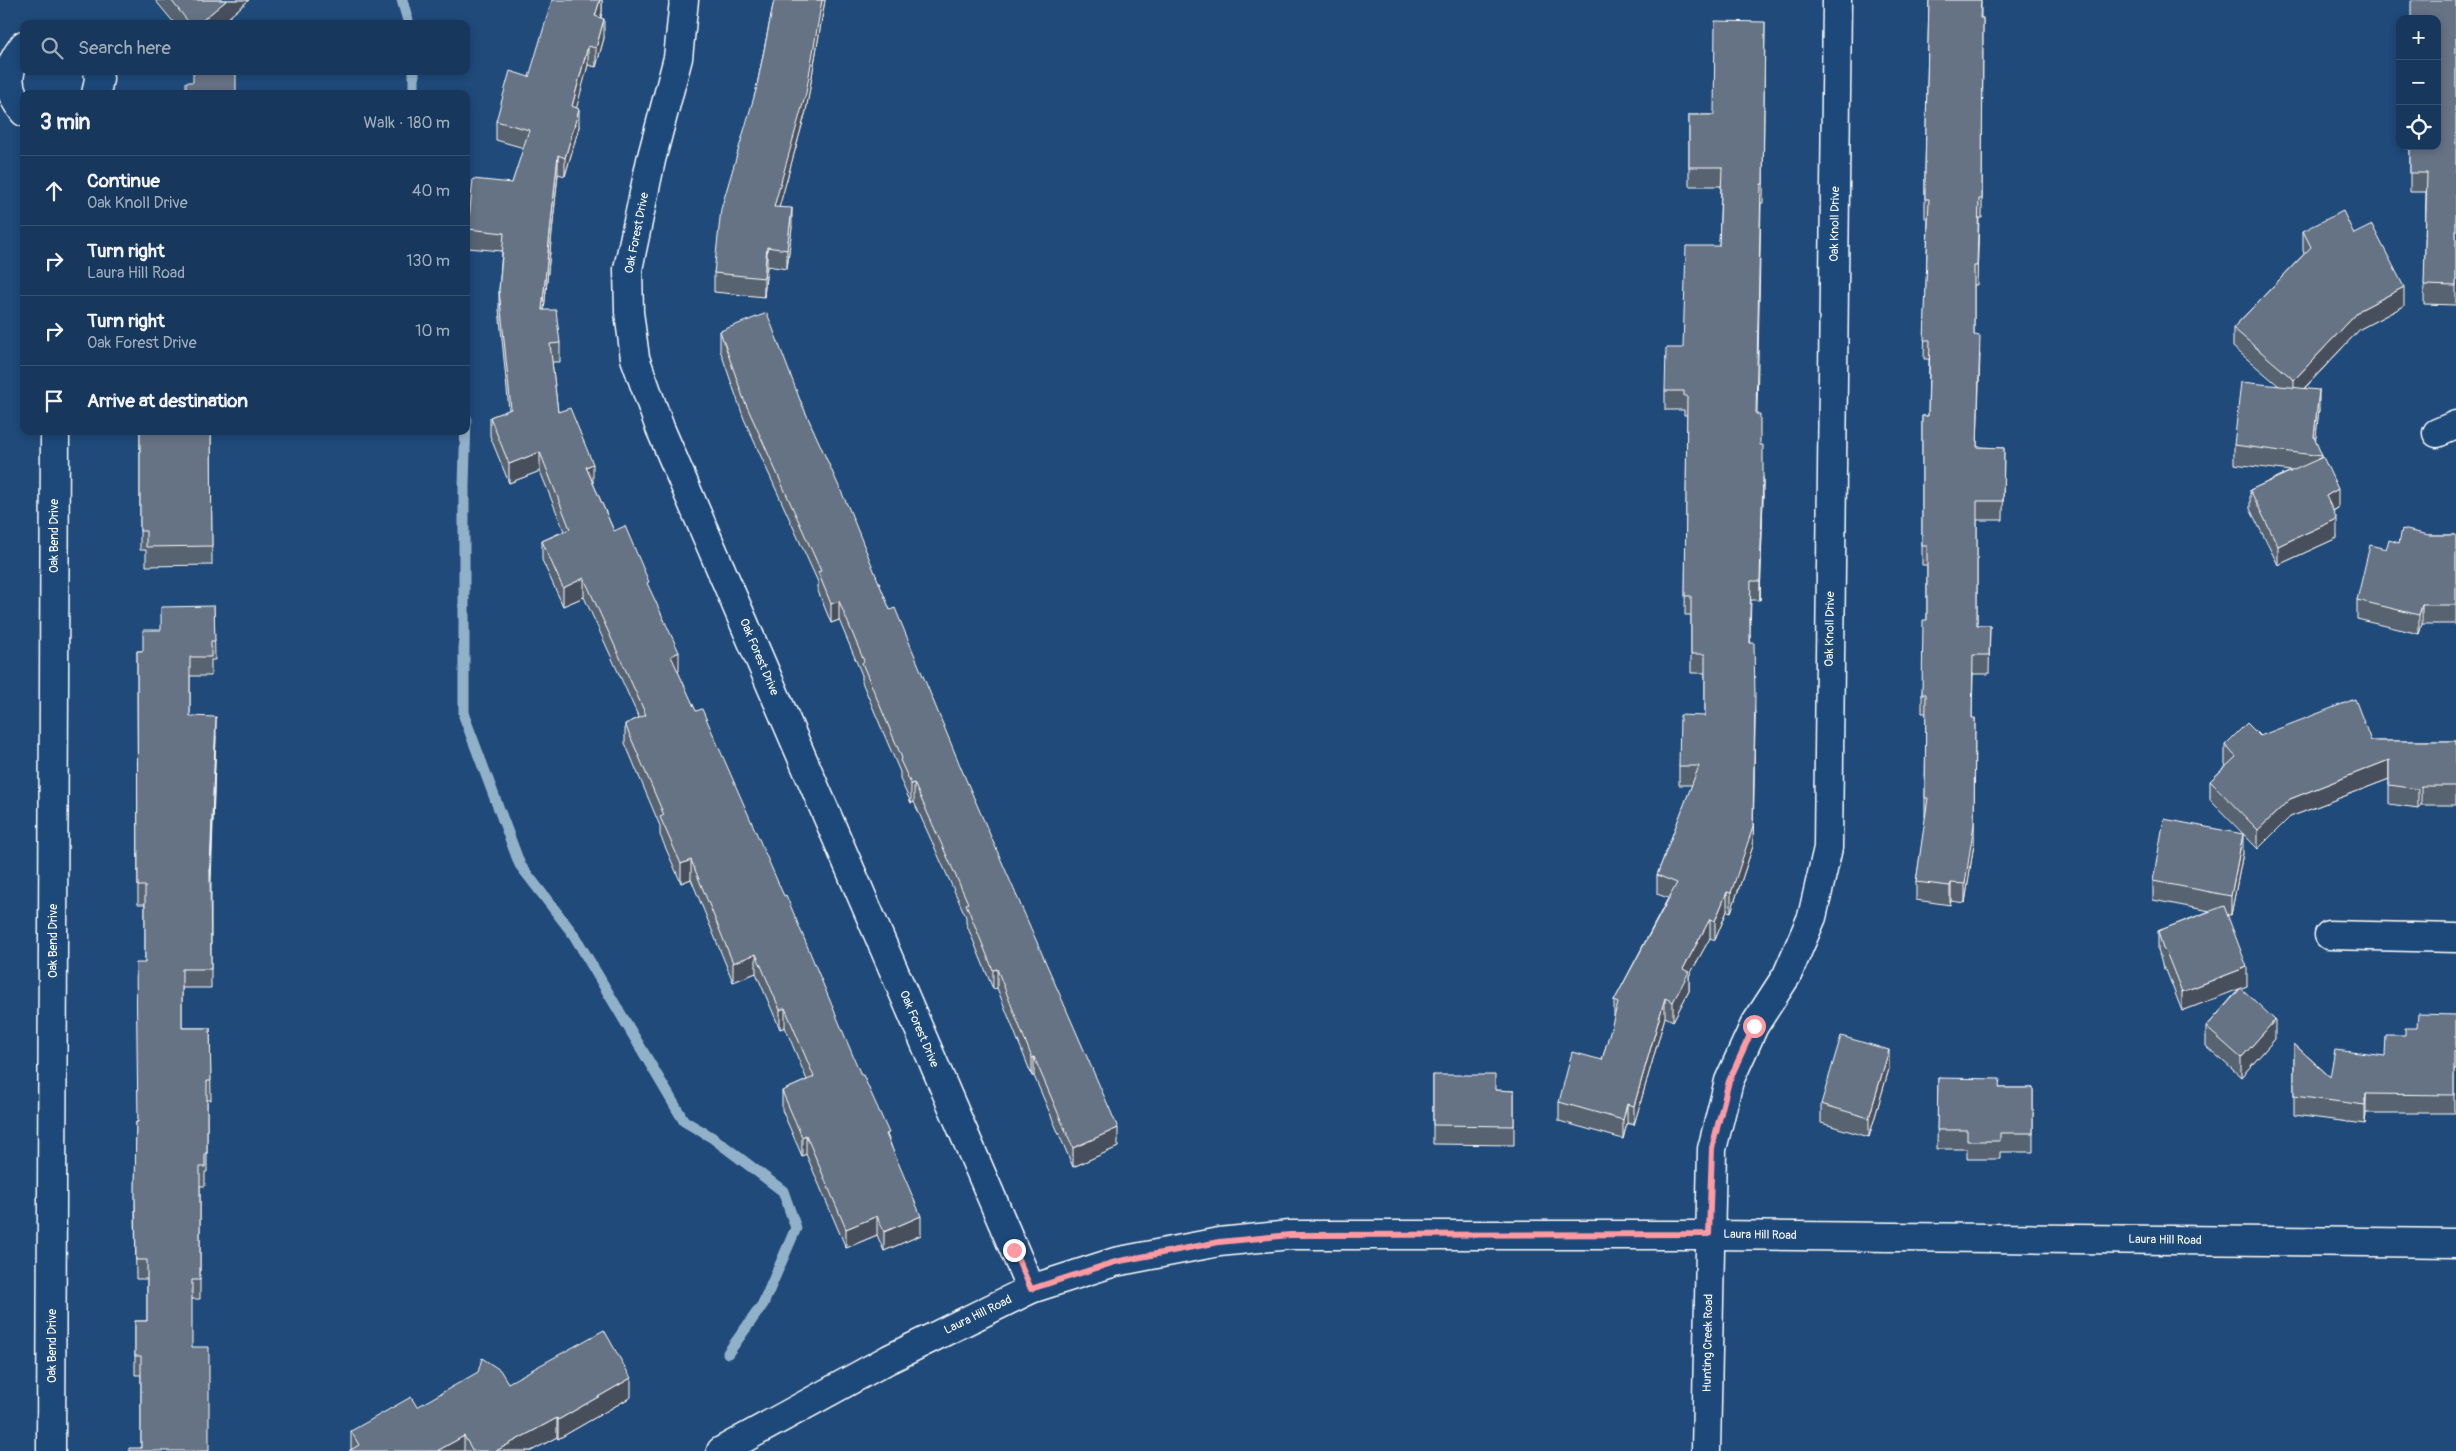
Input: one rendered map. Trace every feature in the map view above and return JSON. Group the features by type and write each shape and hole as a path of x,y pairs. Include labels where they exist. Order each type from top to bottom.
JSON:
{"street":[{"name":"Oak Forest Drive","path":"684,0 678,58 651,160 628,269 628,312 635,358 660,428 1031,1289"},
{"name":"Oak Knoll Drive","path":"1709,1234 1712,1148 1729,1081 1754,1026 1787,975 1809,926 1828,848 1837,0"},
{"path":"20,50 9,70 9,86 14,100 20,107"},
{"path":"97,90 98,75"},
{"name":"Oak Bend Drive","path":"52,1451 55,435"},
{"path":"2329,935 2456,938"},
{"name":"Laura Hill Road","path":"721,1451 889,1359 1031,1289 1115,1262 1219,1242 1290,1235 1709,1234 2456,1243"},
{"name":"Hunting Creek Road","path":"1706,1451 1709,1234"}],"building":[{"path":"171,0 227,0 203,20 187,20"},
{"path":"552,0 600,0 595,16 604,19 596,48 588,46 572,106 579,109 565,158 558,155 542,310 556,310 560,343 550,344 558,412 570,408 593,464 586,467 614,531 625,526 649,582 647,583 679,652 671,656 696,711 702,709 784,896 786,895 861,1075 863,1075 889,1133 886,1134 921,1216 884,1232 877,1216 846,1229 806,1135 802,1137 782,1091 814,1077 785,1008 780,1010 756,954 733,963 691,860 681,864 660,817 664,815 625,724 646,715 584,578 563,588 542,541 570,529 540,452 509,464 490,417 511,409 499,290 504,233 470,229 473,179 512,183 529,130 496,121 510,71 529,77"},
{"path":"774,0 822,0 806,93 774,207 792,208 787,250 767,247 764,278 714,273 721,209 756,90"},
{"path":"1929,0 1981,0 1980,18 1983,18 1982,199 1979,199 1977,266 1974,266 1974,335 1980,336 1977,447 2004,448 2003,501 1977,501 1977,625 1990,625 1989,655 1973,655 1972,718 1975,718 1974,824 1965,884 1951,883 1950,886 1916,882 1928,798 1925,798 1926,694 1922,694 1923,620 1927,620 1927,546 1922,546 1922,416 1928,416 1930,340 1924,340 1929,199 1925,199 1925,170"},
{"path":"2411,0 2456,0 2456,286 2424,285 2427,173 2410,173 2410,150 2441,150 2441,15 2411,15"},
{"path":"1715,21 1765,22 1763,184 1761,184 1756,414 1760,414 1760,445 1763,445 1763,477 1760,581 1751,581 1750,614 1750,643 1754,643 1755,696 1753,827 1731,893 1727,892 1715,921 1710,919 1683,969 1689,972 1673,1002 1665,998 1634,1106 1627,1104 1623,1120 1559,1102 1572,1052 1602,1060 1618,1003 1614,1001 1677,883 1657,875 1699,766 1679,766 1680,715 1705,716 1705,654 1691,654 1691,596 1685,596 1687,396 1684,396 1684,391 1665,391 1666,348 1683,348 1686,246 1719,246 1722,167 1689,167 1689,115 1714,115"},
{"path":"193,75 236,75 236,90 186,90 186,82 193,82"},
{"path":"2343,211 2354,234 2372,225 2404,287 2360,310 2294,380 2233,328 2311,247 2303,231"},
{"path":"767,313 800,400 850,511 890,610 895,608 964,775 1118,1128 1073,1148 1034,1057 1032,1058 997,969 993,970 966,904 968,903 914,783 911,784 900,760 902,758 862,663 864,661 839,601 831,604 818,572 821,571 744,400 720,331"},
{"path":"2241,382 2319,390 2314,437 2322,456 2234,445"},
{"path":"140,435 211,435 212,546 146,547 146,531 140,531"},
{"path":"2323,457 2338,489 2326,496 2337,519 2278,546 2250,490"},
{"path":"2402,529 2429,535 2456,535 2456,605 2422,605 2419,615 2357,600 2370,545 2386,549 2389,540 2399,543"},
{"path":"214,606 215,641 211,641 211,657 190,657 190,716 216,717 210,869 211,969 182,969 182,1028 210,1028 211,1081 207,1081 207,1153 205,1153 205,1167 200,1167 200,1280 192,1280 192,1347 209,1347 209,1451 129,1451 129,1448 141,1448 141,1356 135,1356 135,1321 147,1321 147,1260 136,1260 135,1194 136,1122 138,1122 136,963 145,963 145,886 138,886 137,651 143,651 143,630 161,630 161,607"},
{"path":"2355,699 2371,741 2456,741 2456,786 2421,786 2418,789 2389,785 2389,760 2290,799 2258,830 2210,781 2236,757 2225,745 2247,723 2260,736"},
{"path":"2164,819 2243,834 2231,896 2153,881"},
{"path":"2224,906 2247,967 2182,992 2166,952 2163,949 2158,931"},
{"path":"2241,988 2275,1020 2241,1058 2206,1027"},
{"path":"2418,1014 2456,1015 2454,1095 2366,1094 2365,1105 2294,1096 2294,1044 2330,1077 2335,1050 2385,1056 2386,1035 2405,1035 2405,1028 2417,1028"},
{"path":"1841,1036 1889,1050 1869,1118 1821,1104"},
{"path":"1433,1075 1495,1075 1495,1090 1514,1091 1514,1126 1433,1125"},
{"path":"1938,1078 2000,1079 1999,1088 2033,1088 2033,1133 2000,1133 2000,1141 1967,1141 1967,1130 1937,1130"},
{"path":"604,1330 631,1378 558,1420 557,1418 496,1451 473,1451 464,1436 437,1451 349,1451 359,1445 351,1431 411,1397 417,1407 478,1372 482,1358 500,1370 508,1383"}],"waterway":[{"path":"402,0 408,20"},
{"path":"414,75 414,90"},
{"path":"466,435 464,716 520,865 574,935 684,1121 713,1138 783,1191 796,1228 763,1304 728,1353"}],"route":[{"path":"1014,1250 1031,1289 1115,1262 1219,1242 1290,1235 1709,1234 1712,1148 1729,1081 1754,1026"}]}
